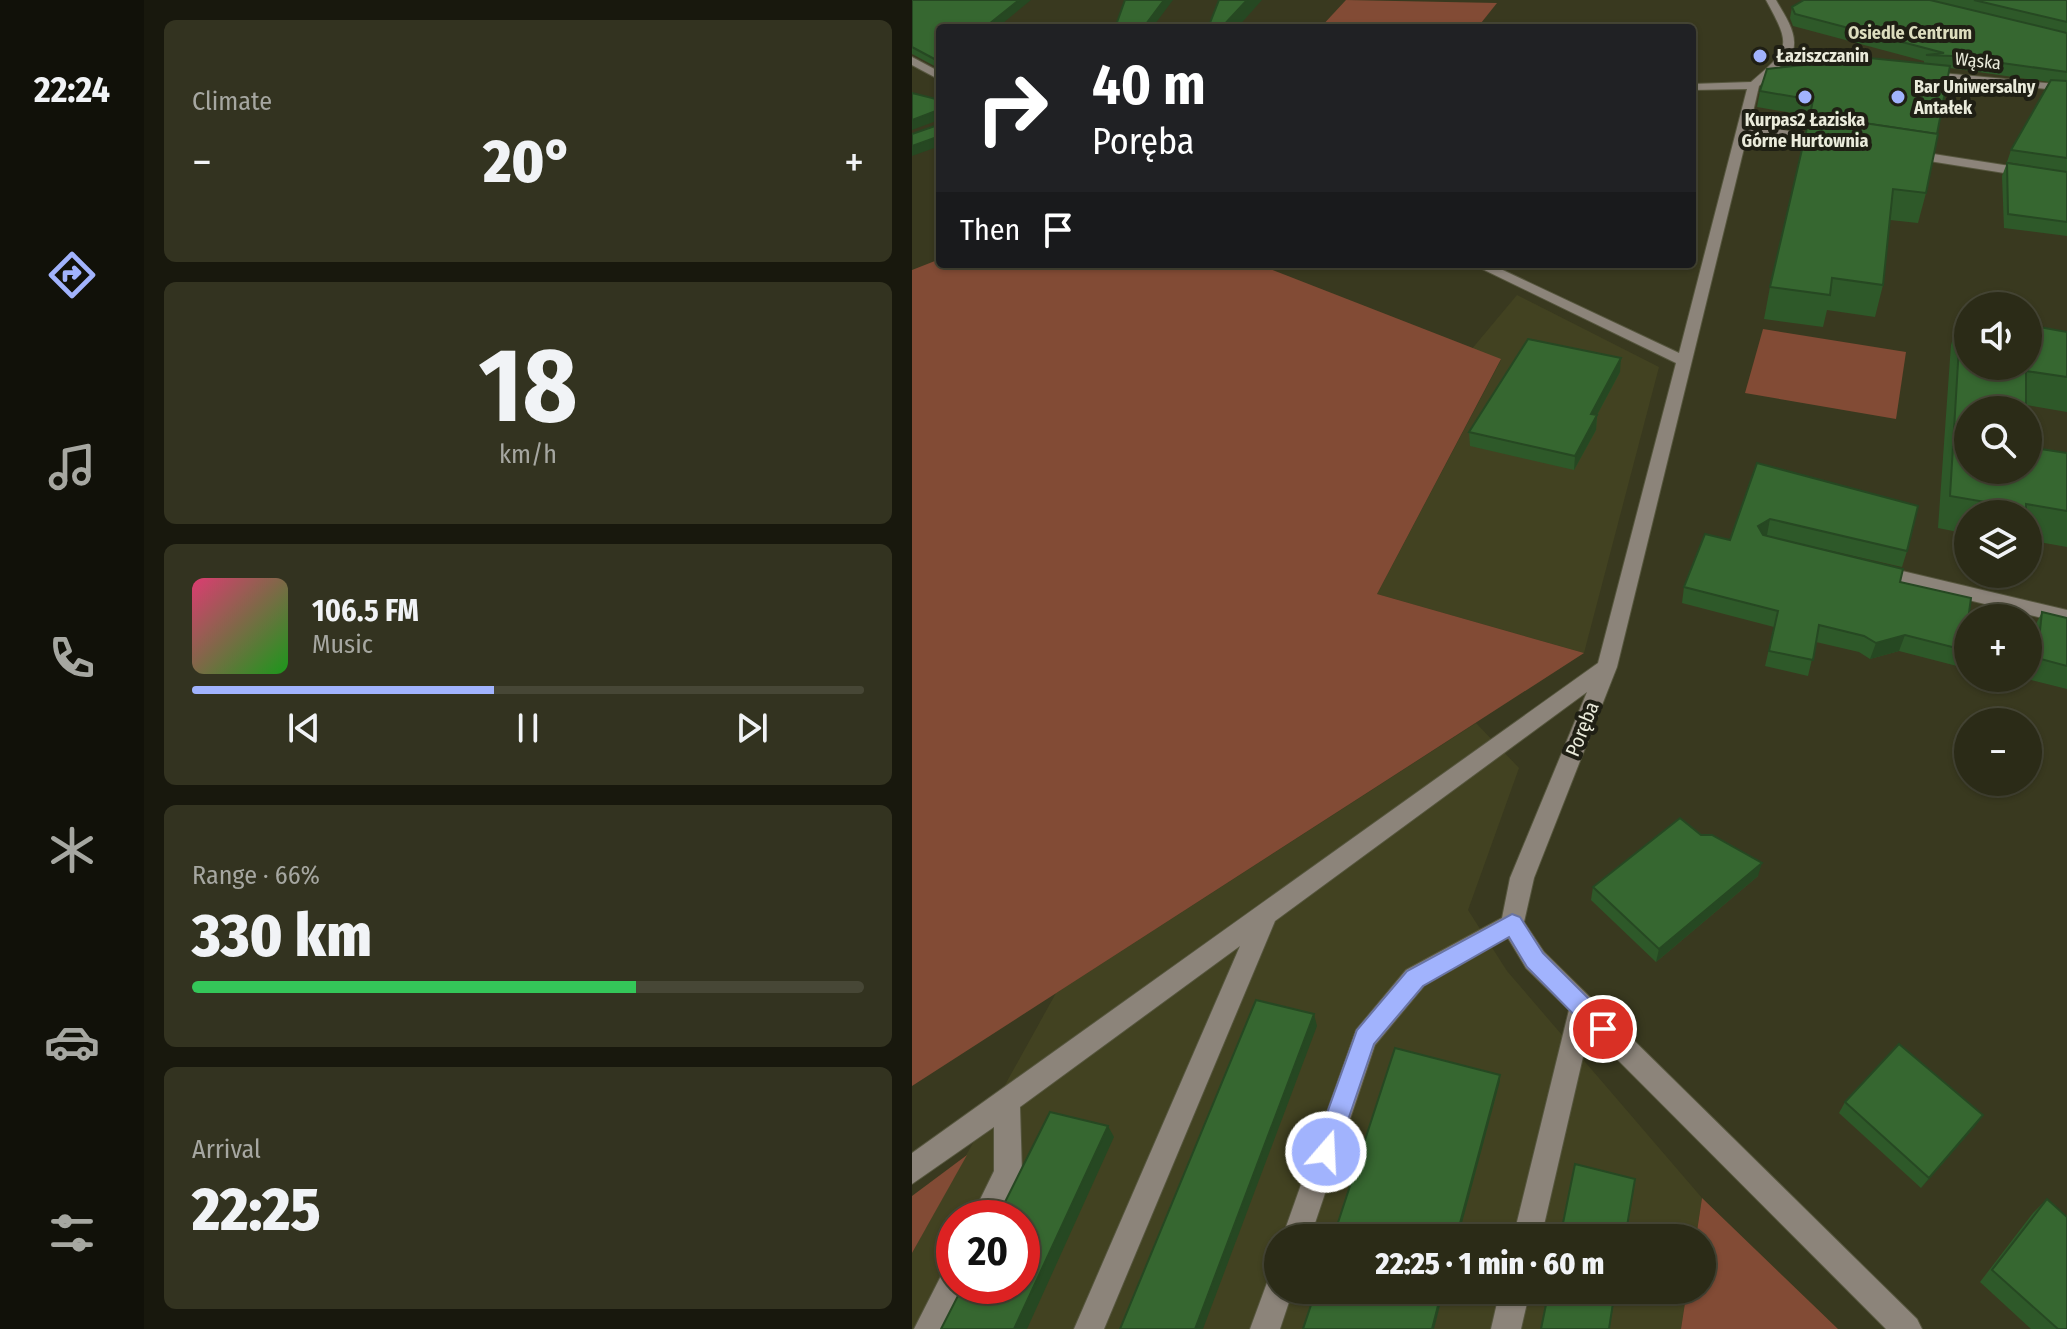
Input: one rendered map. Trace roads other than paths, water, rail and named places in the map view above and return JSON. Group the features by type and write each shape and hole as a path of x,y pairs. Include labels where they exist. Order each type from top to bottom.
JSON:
{"street":[{"path":"1696,87 1754,85 1790,54 1792,42 1771,0"},
{"path":"1790,54 1872,69"},
{"path":"912,60 936,75"},
{"name":"Wąska","path":"1902,72 2067,88"},
{"name":"Poręba","path":"1512,924 1522,878 1607,667 1746,128 1754,85"},
{"path":"1746,128 1837,143"},
{"path":"1898,152 2067,179"},
{"path":"1487,268 1686,362"},
{"path":"1855,566 2067,617"},
{"path":"912,1170 1607,667"},
{"path":"1089,1329 1266,914"},
{"path":"1301,1224 1365,1038 1415,978 1512,924 1535,960 1907,1329"},
{"path":"1530,1224 1582,1007"},
{"path":"994,1200 1008,1173 1007,1101"},
{"path":"929,1329 942,1304"},
{"path":"1265,1329 1273,1304"},
{"path":"1506,1329 1512,1304"}],"place":[{"name":"Łaziszczanin","path":"1760,56"},
{"name":"Kurpas2 Łaziska Górne Hurtownia","path":"1805,97"},
{"name":"Bar Uniwersalny Antałek","path":"1898,97"}],"district":[{"name":"Osiedle Centrum","path":"1910,33"}]}
